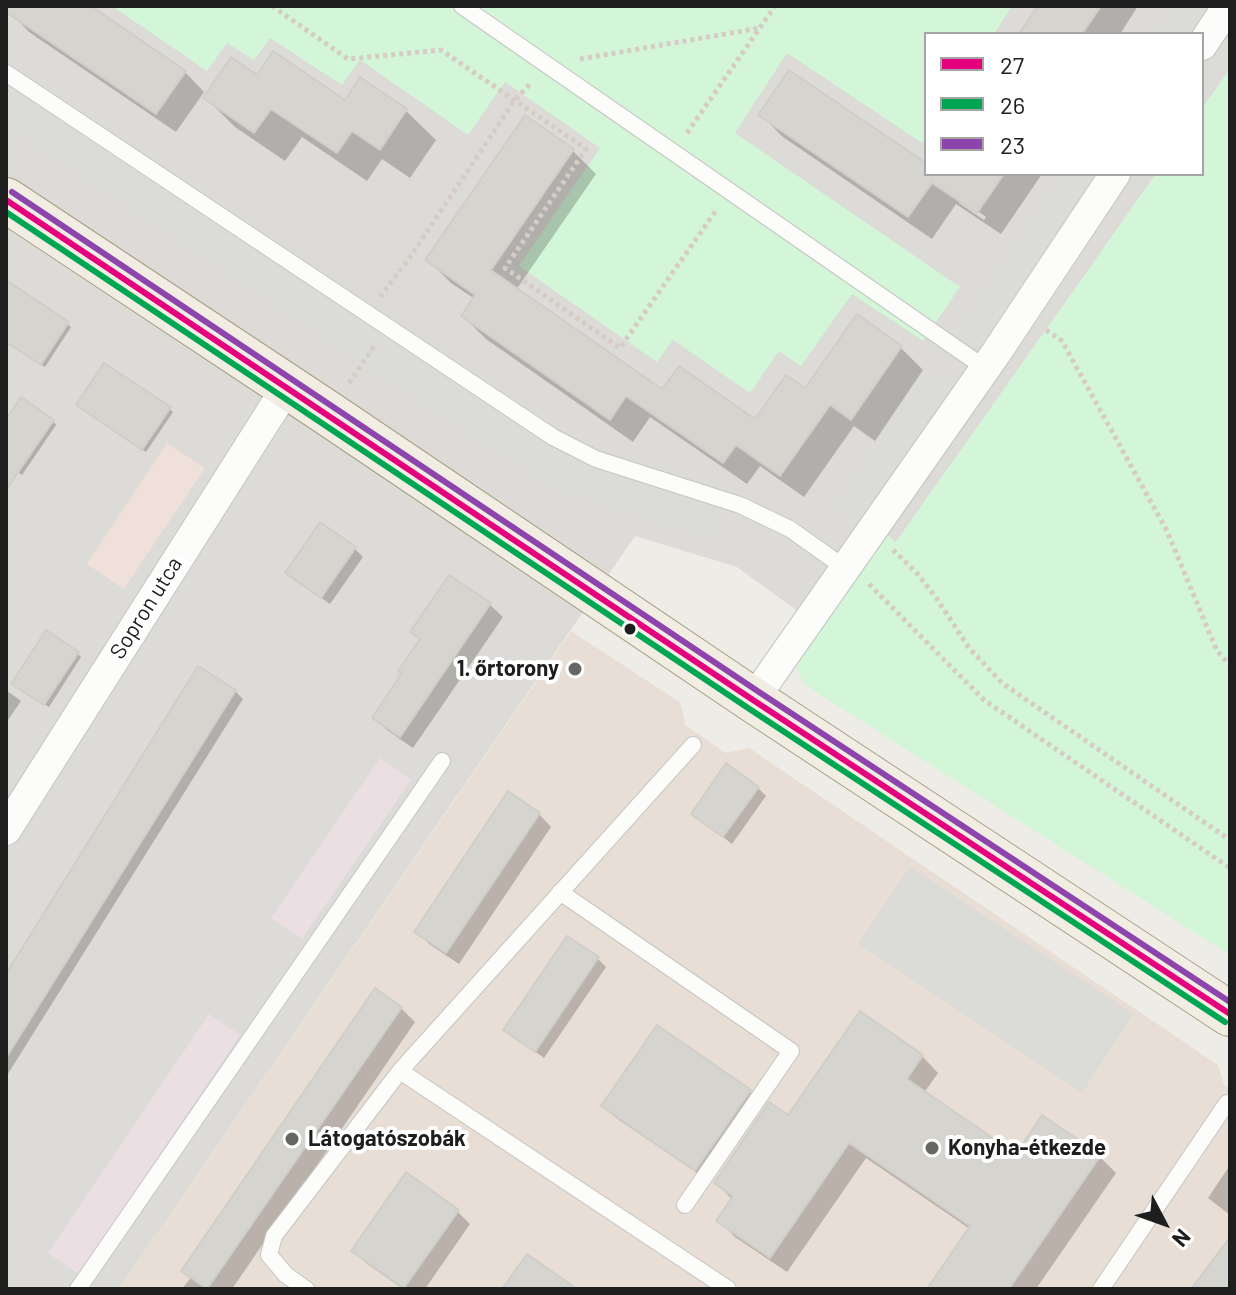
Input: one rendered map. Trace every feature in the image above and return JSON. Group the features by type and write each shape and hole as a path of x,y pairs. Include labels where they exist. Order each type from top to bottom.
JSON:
{"main road":[{"path":"6,200 753,700 1230,1014"}],"street":[{"path":"1204,42 1228,6"},
{"path":"753,700 985,368 1114,176"},
{"name":"Sopron utca","path":"6,830 15,794 287,387"}],"lane":[{"path":"462,6 985,368"},
{"path":"6,73 553,437 585,454 740,505 790,529 845,568"},
{"path":"306,1289 286,1275 269,1255 274,1236 400,1071 693,745"},
{"path":"78,1289 442,761"},
{"path":"560,892 791,1051 685,1205"},
{"path":"400,1071 728,1289"},
{"path":"1101,1289 1227,1103"}],"path":[{"path":"272,6 348,59 441,50 586,149 505,268 620,348 730,191"},
{"path":"674,153 775,6"},
{"path":"368,313 410,257 515,100 548,64 760,28"},
{"path":"1022,313 1062,341 1167,531 1217,651 1230,665"},
{"path":"349,384 388,326"},
{"path":"870,532 898,553 916,572 969,648 1002,683 1230,840"},
{"path":"845,568 878,591 984,700 1230,868"}],"shaded area":[{"path":"6,6 1230,6 1230,69 1204,106 1204,32 924,32 924,176 1155,176 896,542 883,532 817,625 737,567 635,536 119,1289 6,1289"},
{"path":"1178,6 1228,6 1204,32 1161,32"},
{"path":"6,73 553,437 723,499 711,537 581,496 533,472 6,123"},
{"path":"1065,176 1114,176 996,353 961,331"},
{"path":"929,376 962,401 870,532 837,508"},
{"path":"167,443 205,468 124,589 87,564"},
{"path":"571,631 681,703 685,725 726,753 749,748 1218,1065 1224,1085 1230,1089 1230,1289 119,1289"},
{"path":"380,758 411,780 302,939 271,918"},
{"path":"910,866 1133,1014 1082,1093 858,944"},
{"path":"209,1014 240,1035 79,1274 48,1253"}],"green space":[{"path":"112,6 1012,6 995,32 924,32 922,143 787,53 735,133 960,287 923,341 852,294 801,366 779,351 750,393 673,340 657,362 519,266 600,148 505,82 468,135 360,60 342,85 270,38 254,60 227,43 207,71"},
{"path":"1230,69 1230,955 805,685 797,670 801,650 882,532 896,542 1155,176 1204,176 1204,106"}],"building":[{"path":"6,6 91,6 186,71 156,114 6,12"},
{"path":"1038,6 1101,6 1083,32 1020,32"},
{"path":"273,51 345,100 360,77 407,109 380,150 352,131 337,153 271,109 254,133 203,98 231,57 257,75"},
{"path":"789,70 924,162 924,176 1003,176 977,213 932,183 908,217 758,115"},
{"path":"525,115 574,149 491,270 662,389 679,366 755,419 786,375 805,388 857,314 902,346 851,420 830,405 780,476 736,445 723,463 626,396 610,420 461,316 475,295 425,260"},
{"path":"6,280 69,322 41,365 6,342"},
{"path":"104,363 171,407 142,450 76,405"},
{"path":"21,397 54,420 6,490 6,419"},
{"path":"320,522 356,547 321,598 285,573"},
{"path":"449,575 491,603 400,737 372,718 420,639 410,632"},
{"path":"46,630 79,652 44,705 11,684"},
{"path":"198,666 236,690 6,1058 6,974"},
{"path":"726,763 759,787 723,837 691,814"},
{"path":"508,791 540,813 446,953 414,932"},
{"path":"567,936 599,957 535,1052 503,1030"},
{"name":"Látogatószobák","path":"375,988 402,1007 207,1289 181,1271"},
{"name":"Konyha-étkezde","path":"860,1011 923,1055 907,1079 1016,1154 1042,1115 1101,1155 1009,1289 927,1289 970,1226 849,1143 770,1258 716,1221 733,1196 714,1183 769,1102 788,1115"},
{"path":"657,1025 751,1090 695,1171 601,1106"},
{"path":"406,1172 459,1210 404,1288 351,1251"},
{"path":"1230,1237 1230,1289 1191,1289"},
{"path":"527,1254 577,1289 502,1289"}],"transit line":[{"name":"23","path":"12,192 759,692 1230,1002"},
{"name":"27","path":"6,200 753,700 1230,1014"},
{"name":"26","path":"6,212 748,708 1225,1022"}],"place":[{"name":"1. őrtorony","path":"575,669"},
{"name":"Látogatószobák","path":"292,1139"},
{"name":"Konyha-étkezde","path":"932,1148"}]}
